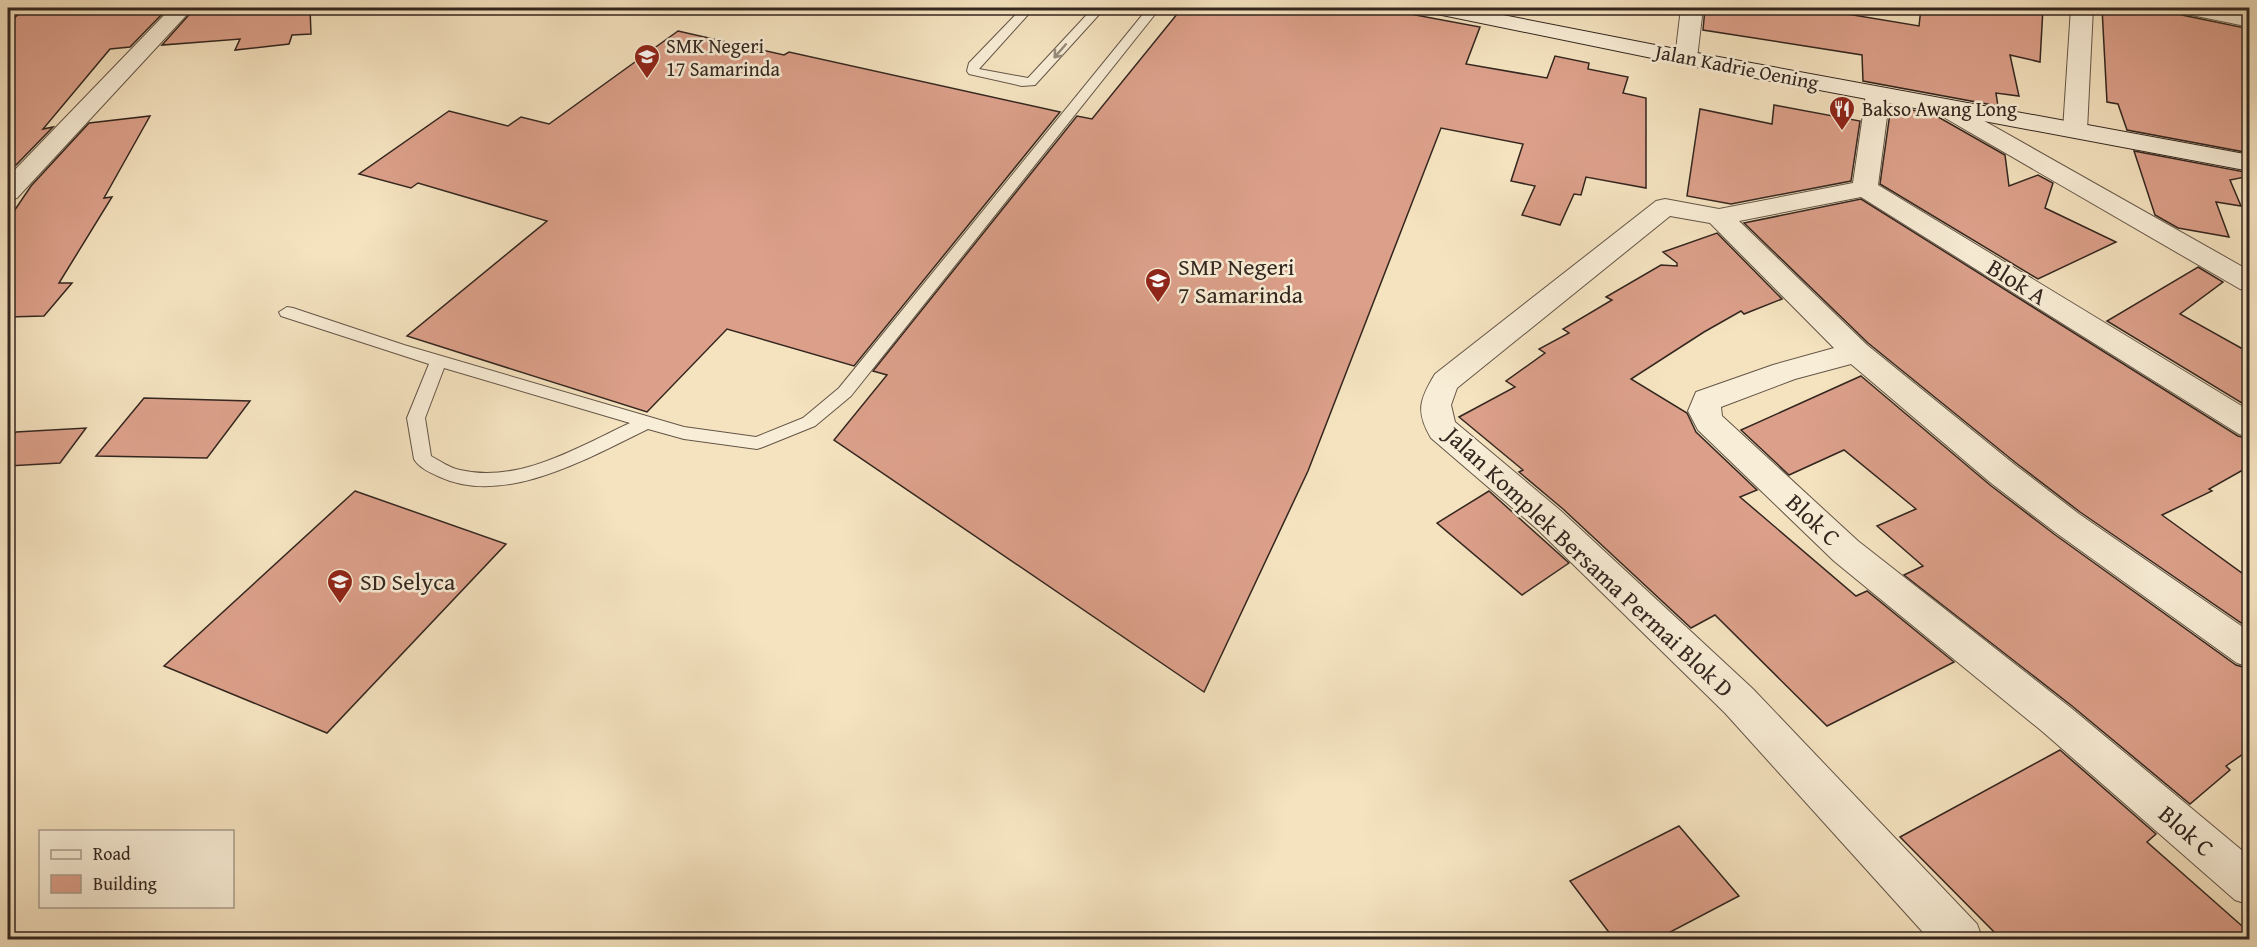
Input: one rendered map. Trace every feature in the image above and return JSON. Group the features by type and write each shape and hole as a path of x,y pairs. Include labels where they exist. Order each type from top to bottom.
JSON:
{"street":[{"path":"8,192 182,8"},
{"name":"Jalan Kadrie Oening","path":"1437,8 1686,58 2250,163"},
{"path":"1686,58 1692,8"},
{"path":"2075,130 2082,8"},
{"path":"2190,8 2250,21"},
{"path":"1719,217 1864,188 1878,94"},
{"path":"1941,106 2250,283"},
{"name":"Blok A","path":"1864,188 2250,426"},
{"name":"Jalan Komplek Bersama Permai Blok D","path":"1719,217 1665,207 1446,381 1436,399 1435,415 1442,430 1549,520 1739,701 1851,824 1961,939"},
{"path":"1719,217 1856,352 2049,509 2250,652"},
{"name":"Blok C","path":"1856,352 1784,372 1707,400 1704,411 1709,422 1846,551 2057,720 2250,885"}],"lane":[{"path":"1028,8 973,66 973,71 1032,82 1099,8"},
{"path":"287,312 438,361 684,433 757,443 809,422 845,392 1154,8"},
{"path":"438,361 416,418 417,429 423,459 456,476 487,479 539,472 647,422"}],"building":[{"path":"25,8 168,8 130,47 110,49 43,129 53,127 16,165 11,166 8,170 8,24"},
{"path":"195,8 310,8 311,34 292,35 289,44 235,50 240,39 162,45"},
{"name":"SMP Negeri 7 Samarinda","path":"1182,8 1378,8 1480,27 1466,64 1547,78 1555,56 1589,63 1588,69 1628,77 1623,93 1646,98 1646,188 1586,177 1581,195 1574,194 1560,225 1522,215 1535,186 1511,181 1523,144 1441,128 1308,471 1204,692 834,440 887,375 873,371 1077,116 1092,119"},
{"path":"1705,8 1811,8 1919,26 1921,8 2043,8 2040,62 2010,55 2019,96 1996,93 1998,106 1863,81 1862,55 1703,30"},
{"path":"2102,8 2177,8 2182,15 2250,29 2250,153 2127,130 2118,104 2107,102"},
{"path":"678,31 784,55 789,52 1060,112 854,366 727,329 647,412 407,336 547,221 418,183 411,188 359,174 449,111 508,126 521,117 549,124"},
{"path":"1774,105 1860,121 1851,181 1731,204 1687,196 1700,109 1772,124"},
{"path":"1891,106 1933,114 2005,155 2009,186 2038,175 2053,183 2045,208 2116,242 2038,279 1880,184"},
{"path":"150,116 104,198 112,197 59,283 72,283 44,316 8,317 8,220 31,186 89,123"},
{"path":"2134,151 2250,173 2250,176 2230,180 2241,206 2216,202 2229,237 2178,228 2155,215"},
{"path":"1861,199 2238,436 2250,439 2250,466 2209,489 2212,491 2162,515 2250,579 2250,629 2080,512 2016,463 1868,343 1744,223"},
{"path":"1717,233 1782,299 1744,314 1741,311 1631,379 1687,413 1696,432 1757,490 1740,497 1856,596 1867,591 1954,662 1827,726 1715,615 1691,628 1563,509 1519,472 1523,470 1459,417 1515,387 1506,381 1545,353 1539,349 1569,333 1563,329 1612,300 1606,297 1661,265 1677,266 1677,263 1663,252"},
{"path":"2198,267 2223,282 2180,314 2250,353 2250,408 2107,321"},
{"path":"1861,376 1990,485 2054,534 2236,665 2250,669 2250,749 2226,766 2230,770 2190,804 2072,706 1904,575 1923,566 1877,526 1916,509 1844,450 1789,475 1741,430"},
{"path":"144,398 250,401 207,458 96,456"},
{"path":"86,428 60,463 8,466 8,442 16,432"},
{"name":"SD Selyca","path":"355,491 506,544 327,733 164,666"},
{"path":"1489,491 1569,563 1522,595 1437,523"},
{"path":"2060,750 2156,834 2147,842 2250,933 2250,939 2001,939 1900,837"},
{"path":"1679,826 1739,896 1657,939 1614,939 1570,881"}],"place":[{"name":"SMK Negeri 17 Samarinda","path":"647,80"},
{"name":"Bakso Awang Long","path":"1842,132"},
{"name":"SMP Negeri 7 Samarinda","path":"1158,304"},
{"name":"SD Selyca","path":"340,605"}]}
